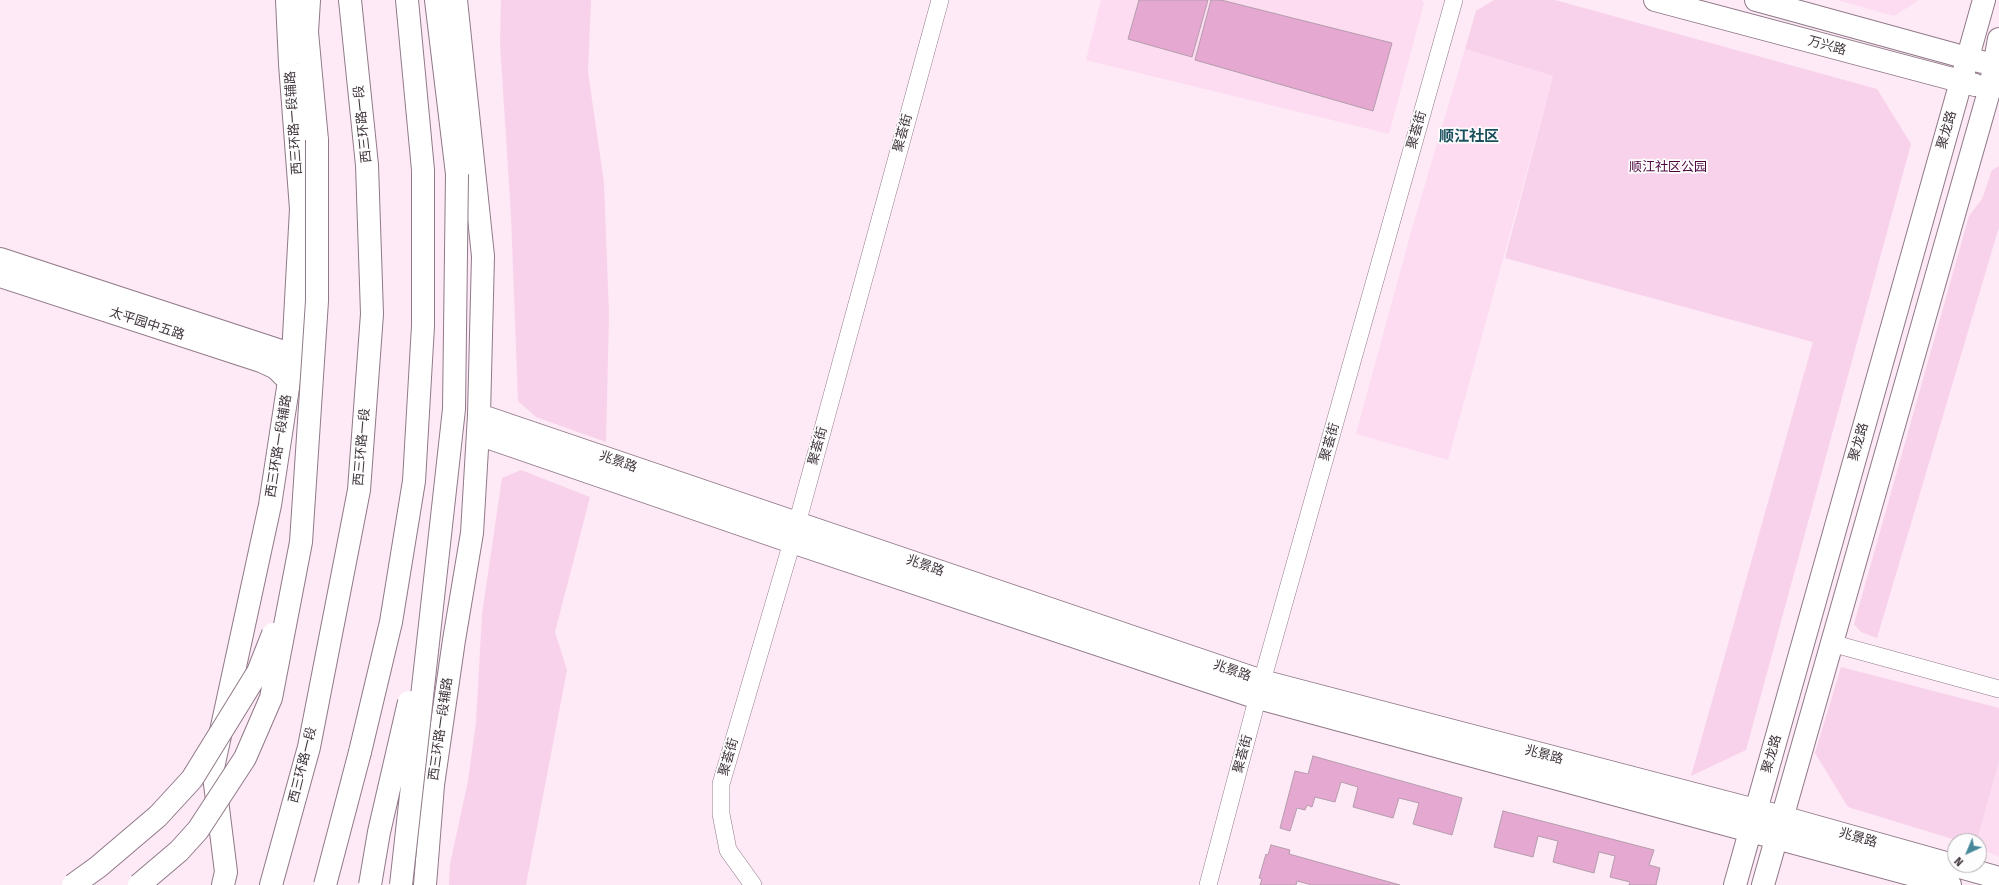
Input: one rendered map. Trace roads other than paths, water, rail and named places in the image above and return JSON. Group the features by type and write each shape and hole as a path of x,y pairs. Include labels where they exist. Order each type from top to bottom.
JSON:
{"main road":[{"name":"西三环路一段辅路","path":"223,885 226,872 213,768 270,505 293,355 301,209 290,64 287,0"},
{"path":"138,885 179,851 198,830 245,758 271,698 294,579 301,542 317,309 318,140 307,32 309,0"},
{"name":"西三环路一段","path":"271,885 309,747 359,490 372,314 367,165 350,0"},
{"path":"325,885 360,752 391,622 412,489 422,350 423,170 407,0"},
{"path":"401,885 454,409 457,174 436,0"},
{"name":"西三环路一段辅路","path":"425,885 433,785 454,640 472,532 479,424 483,256 456,0"},
{"name":"万兴路","path":"1655,0 1994,90"},
{"path":"1756,0 1996,66"},
{"name":"聚龙路","path":"1735,885 1984,0"},
{"name":"聚龙路","path":"1763,885 1831,642 1994,90 1999,39"},
{"name":"太平园中五路","path":"0,259 293,355"},
{"name":"太平园中五路","path":"0,276 261,361 276,368 289,381"},
{"name":"兆景路","path":"479,424 1260,689 1750,832 1950,885"},
{"path":"73,885 98,868 158,816 192,779 258,672 294,579"},
{"path":"370,885 379,832 431,610"},
{"name":"兆景路","path":"1260,689 1782,817 1999,878"},
{"path":"85,885 162,823 213,768"}],"street":[{"name":"聚荟街","path":"754,885 728,850 721,814 721,784 794,532 940,0"},
{"name":"聚荟街","path":"1208,885 1260,689 1454,0"},
{"path":"1831,642 1999,690"}],"district":[{"name":"顺江社区","path":"1469,137"}],"park label":[{"name":"顺江社区公园","path":"1668,167"}]}
